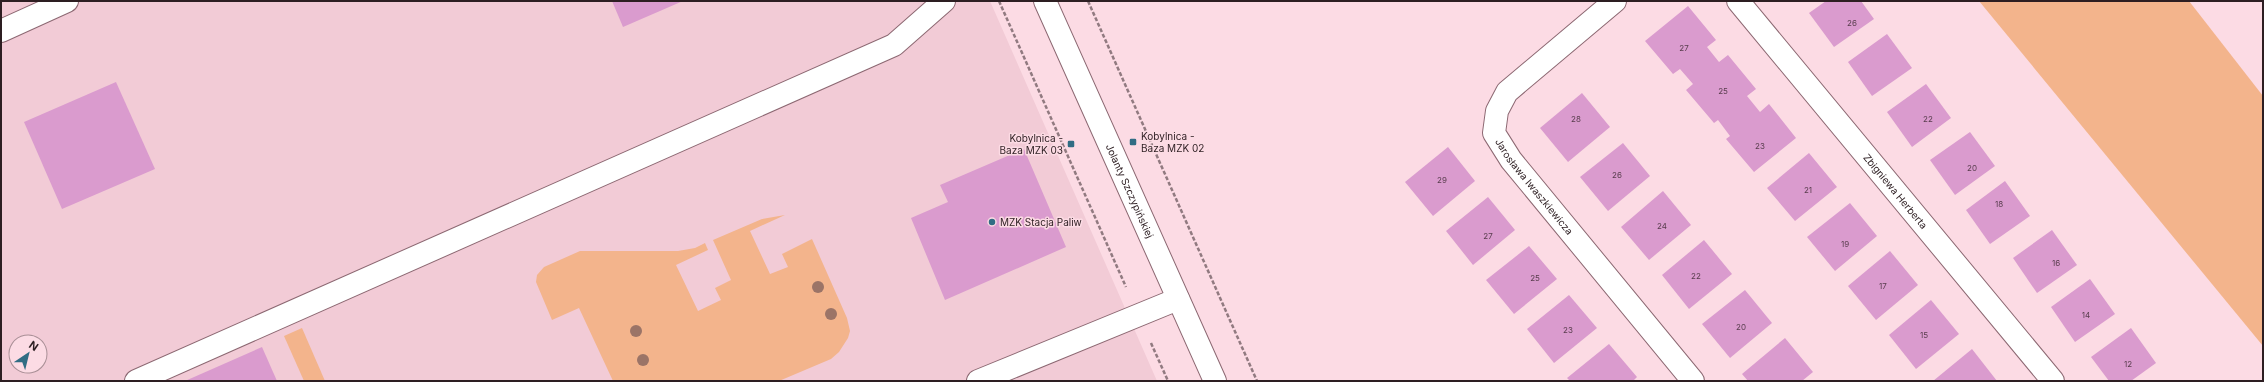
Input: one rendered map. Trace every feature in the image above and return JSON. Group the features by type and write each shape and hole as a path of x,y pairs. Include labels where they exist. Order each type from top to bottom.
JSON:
{"street":[{"path":"1,31 67,1"},
{"path":"136,381 894,45 944,1"},
{"name":"Jolanty Szczypińskiej","path":"1045,1 1215,381"},
{"name":"Jarosława Iwaszkiewicza","path":"1615,1 1507,92 1496,111 1494,133 1511,160 1693,381"},
{"name":"Zbigniewa Herberta","path":"1738,1 2053,381"},
{"path":"978,381 1178,299"}],"path":[{"path":"999,1 1168,381"},
{"path":"1088,1 1257,381"}],"shaded area":[{"path":"1,1 990,1 1157,381 1,381"},
{"path":"1979,1 2189,1 2263,96 2263,346"},
{"path":"785,215 750,231 770,274 788,267 782,254 812,239 847,318 850,331 848,338 839,352 831,359 779,381 613,381 579,308 552,320 536,282 537,275 544,267 580,251 678,251 695,248 705,243 708,250 676,265 698,311 721,300 715,288 731,280 713,240 762,219"},
{"path":"302,328 325,381 304,381 284,336"}],"building":[{"path":"612,1 683,1 623,27"},
{"path":"1826,1 1861,1 1874,19 1834,47 1809,13"},
{"path":"1688,6 1716,40 1707,47 1719,62 1728,55 1756,89 1747,96 1760,112 1769,104 1796,138 1754,172 1726,139 1730,136 1718,120 1714,123 1686,90 1693,84 1680,69 1673,74 1645,41"},
{"path":"1887,34 1912,68 1872,96 1848,62"},
{"path":"116,82 155,169 62,209 24,122"},
{"path":"1926,84 1951,118 1912,147 1887,112"},
{"path":"1582,93 1610,127 1568,162 1540,128"},
{"path":"1970,132 1995,166 1955,195 1930,160"},
{"path":"1623,143 1650,176 1608,211 1580,177"},
{"path":"1448,147 1475,181 1433,216 1405,182"},
{"path":"1024,149 1066,247 945,300 911,218 948,202 940,185"},
{"path":"1809,153 1837,187 1795,221 1767,188"},
{"path":"2005,181 2030,216 1990,244 1966,210"},
{"path":"1663,191 1691,225 1649,260 1621,227"},
{"path":"1488,197 1515,230 1473,265 1446,231"},
{"path":"1850,203 1877,236 1835,271 1807,237"},
{"path":"2052,230 2077,265 2037,293 2013,258"},
{"path":"1704,240 1732,274 1689,309 1662,275"},
{"path":"1529,246 1557,279 1514,314 1486,280"},
{"path":"1890,251 1918,285 1876,320 1848,286"},
{"path":"2090,279 2115,314 2075,342 2051,307"},
{"path":"1745,290 1772,323 1730,358 1702,324"},
{"path":"1569,295 1597,328 1554,363 1527,329"},
{"path":"1931,300 1959,334 1916,369 1889,335"},
{"path":"2131,328 2156,363 2131,381 2109,381 2091,357"},
{"path":"1785,338 1813,372 1802,381 1748,381 1742,374"},
{"path":"1609,344 1637,377 1633,381 1570,381 1567,378"},
{"path":"262,347 277,381 185,381"},
{"path":"1972,349 1997,381 1933,381"}],"place":[{"name":"Kobylnica - Baza MZK 02","path":"1133,142"},
{"name":"Kobylnica - Baza MZK 03","path":"1071,144"},
{"name":"MZK Stacja Paliw","path":"992,222"}]}
